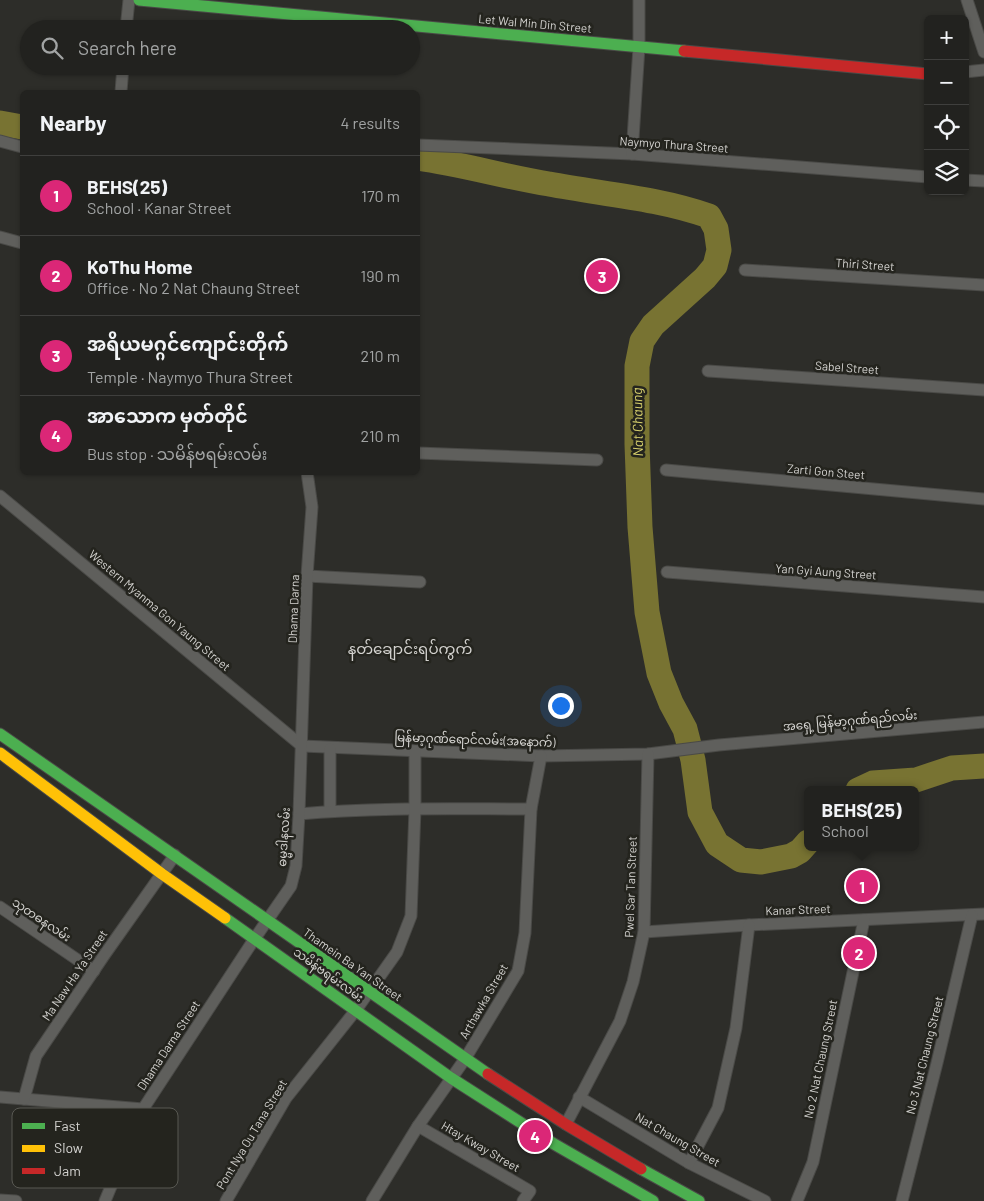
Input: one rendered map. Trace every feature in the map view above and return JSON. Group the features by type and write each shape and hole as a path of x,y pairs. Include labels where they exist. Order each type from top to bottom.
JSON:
{"main road":[{"name":"Let Wal Min Din Street","path":"139,0 356,20"},
{"name":"Let Wal Min Din Street","path":"420,26 924,74"},
{"name":"Thamein Ba Yan Street","path":"0,734 465,1059 650,1175 700,1201"},
{"name":"သမိန်ဗရမ်းလမ်း","path":"0,753 162,874 451,1078 554,1144 653,1201"}],"street":[{"path":"127,20 129,0"},
{"path":"632,154 639,46 639,0"},
{"path":"967,0 984,52"},
{"path":"969,72 984,70"},
{"path":"121,90 122,75"},
{"path":"0,141 20,146"},
{"name":"Naymyo Thura Street","path":"420,145 632,154 924,177"},
{"path":"969,180 984,181"},
{"path":"0,237 20,242"},
{"name":"Thiri Street","path":"745,270 984,285"},
{"name":"Sabel Street","path":"708,371 984,390"},
{"path":"420,453 597,460"},
{"name":"Zarti Gon Steet","path":"666,470 984,499"},
{"name":"Dhama Darna","path":"302,746 307,576 312,507 308,475"},
{"name":"Western Myanma Gon Yaung Street","path":"0,496 302,746"},
{"name":"Yan Gyi Aung Street","path":"667,572 984,596"},
{"path":"307,576 420,582"},
{"name":"အရှေ့ မြန်မာ့ဂုဏ်ရည်လမ်း","path":"674,751 719,745 984,722"},
{"name":"မြန်မာ့ဂုဏ်ရောင်လမ်း(အနောက်)","path":"302,746 330,749 541,756 648,754 674,751"},
{"name":"ဓမ္မဒါနလမ်း","path":"255,938 291,886 296,866 302,746"},
{"path":"330,749 330,812"},
{"name":"Pont Nya Ou Tana Street","path":"226,1201 286,1098 356,1010 398,952 411,916 415,751"},
{"name":"Pwel Sar Tan Street","path":"566,1124 620,1021 633,982 644,932 648,754"},
{"name":"Arthawka Street","path":"372,1201 418,1126 465,1059 518,971 525,933 532,809 541,756"},
{"path":"299,814 415,809 532,809"},
{"name":"Ma Naw Ha Ya Street","path":"24,1099 36,1056 175,856"},
{"name":"သုတဓနလမ်း","path":"0,907 94,971"},
{"name":"Kanar Street","path":"644,932 984,914"},
{"name":"No 3 Nat Chaung Street","path":"902,1201 972,915"},
{"name":"No 2 Nat Chaung Street","path":"797,1201 813,1162 864,920"},
{"path":"689,1163 718,1108 736,1028 749,925"},
{"name":"Dhama Darna Street","path":"144,1108 255,938"},
{"path":"0,1097 131,1108"},
{"name":"Nat Chaung Street","path":"579,1097 689,1163 765,1201"},
{"name":"Htay Kway Street","path":"418,1126 530,1191 522,1201"},
{"name":"Dhama Darna Street","path":"105,1201 110,1188"},
{"path":"0,1200 16,1201"}],"waterway":[{"name":"Nat Chaung","path":"0,123 20,127"},
{"name":"Nat Chaung","path":"420,158 533,181 650,201 709,216 716,229 719,250 715,266 705,278 653,325 642,341 637,366 640,527 647,612 659,673 671,703 685,729 693,760 700,812 717,844 741,860 761,862 791,856 804,846"},
{"name":"Nat Chaung","path":"867,786 873,783 916,780 952,768 984,766"}],"traffic: fast":[{"path":"139,0 353,20"},
{"path":"420,26 684,51"},
{"path":"0,734 488,1074"},
{"path":"225,918 451,1078 554,1144 653,1201"},
{"path":"641,1169 699,1201"}],"traffic: slow":[{"path":"0,753 162,874 225,918"}],"traffic: jam":[{"path":"684,51 924,74"},
{"path":"488,1074 567,1125 641,1169"}],"place":[{"name":"အရိယမဂ္ဂင်ကျောင်းတိုက်","path":"602,276"},
{"name":"BEHS(25)","path":"862,886"},
{"name":"KoThu Home","path":"859,953"},
{"name":"အာသောက မှတ်တိုင်","path":"535,1136"}],"district":[{"name":"နတ်ချောင်းရပ်ကွက်","path":"410,648"}]}
